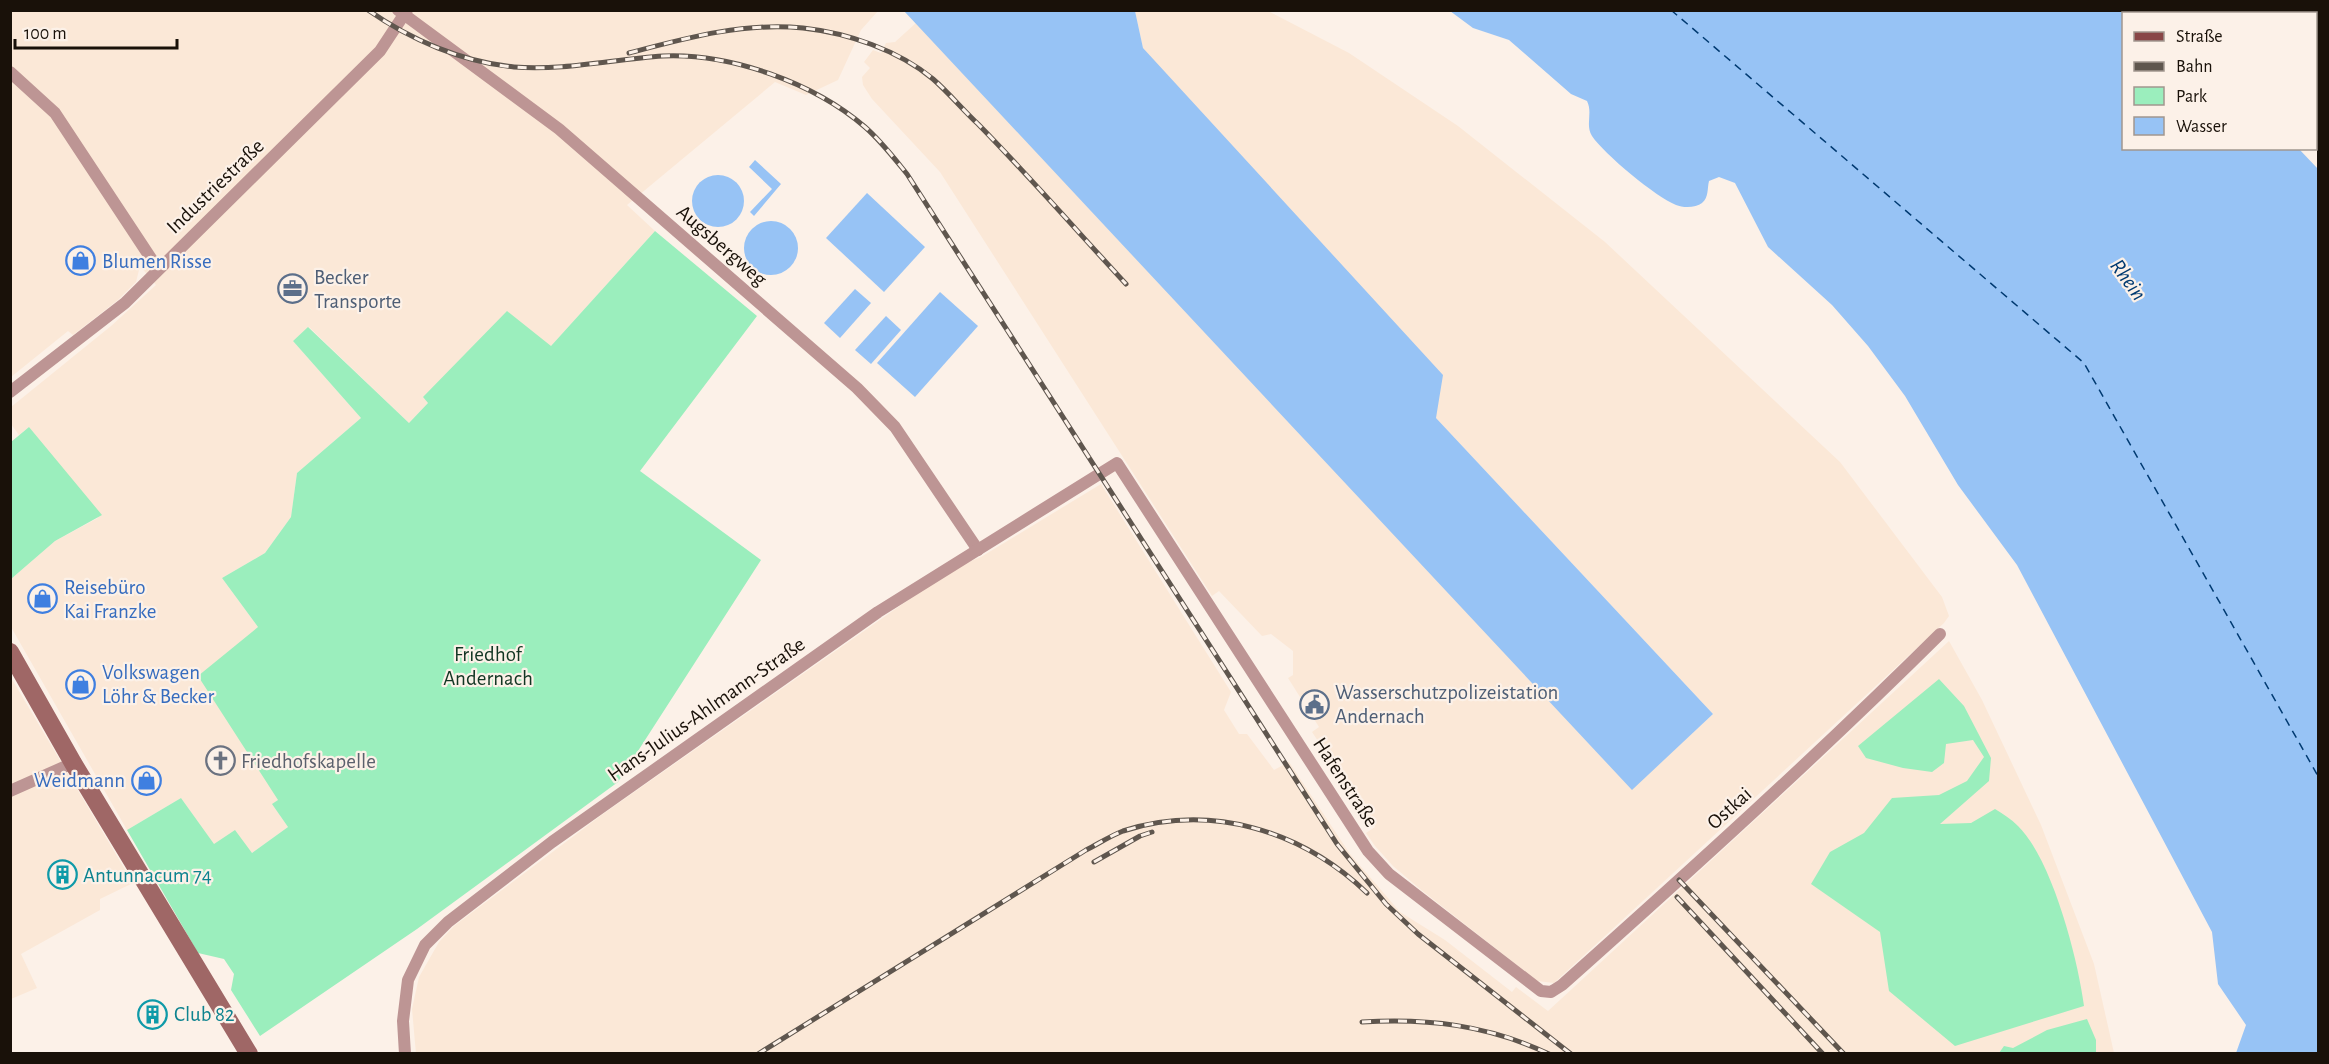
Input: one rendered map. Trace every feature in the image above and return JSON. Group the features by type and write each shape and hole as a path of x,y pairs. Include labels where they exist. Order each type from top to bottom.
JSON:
{"street":[{"name":"Industriestraße","path":"10,392 125,303 380,51 404,12"},
{"name":"Augsbergweg","path":"404,12 559,129 856,388 896,427 978,550"},
{"path":"10,72 55,114 158,269"},
{"name":"Hans-Julius-Ahlmann-Straße","path":"405,1053 403,1021 408,980 425,945 448,922 552,842 790,672 917,586 1117,463"},
{"name":"Hafenstraße","path":"1117,463 1368,851 1389,874 1533,987"},
{"name":"Ostkai","path":"1533,987 1551,992 1562,985 1791,778 1940,633"},
{"path":"10,652 73,763 249,1053"},
{"path":"10,791 73,763"}],"shaded area":[{"path":"11,11 878,11 861,30 838,80 806,95 775,82 627,205 655,231 551,346 423,397 428,403 409,423 309,327 293,341 361,418 297,473 291,517 265,553 222,578 258,627 278,800 273,805 288,827 252,853 214,845 181,798 127,830 11,627 11,579 55,541 98,518 29,427 19,435 11,424 11,407 111,326 156,285 140,266 136,282 118,300 73,335 68,331 11,377"},
{"path":"1135,11 1268,11 1349,53 1458,126 1605,242 1840,462 1942,597 1949,616 1944,623 1554,983 1537,981 1420,889 1393,866 1375,846 1366,833 1375,827 1312,732 1319,727 1288,678 1293,675 1293,651 1271,634 1262,636 1219,591 1212,596 940,172 872,99 863,85 862,77 870,68 864,62 873,50 881,53 886,43 895,42 916,23 1632,789 1713,714 1436,418 1143,48"},
{"path":"1101,484 1231,692 1224,710 1239,734 1247,734 1274,770 1289,762 1350,854 1400,912 1445,940 1512,992 1516,987 1548,1011 1949,641 1982,700 2041,825 2094,964 2114,1053 416,1054 412,1009 419,977 439,942 454,926 603,814 954,568 981,557"},
{"path":"10,676 133,883 100,899 100,910 21,954 37,988 11,999"}],"green space":[{"name":"Friedhof Andernach","path":"655,231 757,316 640,471 761,560 618,782 417,929 260,1036 231,990 234,974 224,959 198,953 127,830 181,798 214,844 235,830 252,853 288,827 272,804 278,800 198,676 258,627 222,578 265,553 291,517 297,473 361,418 293,341 308,327 409,423 428,403 423,397 507,311 551,346"},
{"path":"29,427 102,515 55,541 11,579 11,442"},
{"path":"1939,679 1964,706 1991,758 1989,781 1940,824 1971,823 1995,809 2015,823 2030,841 2042,861 2062,911 2076,963 2084,1006 1955,1046 1889,991 1880,932 1811,884 1830,852 1864,833 1892,798 1939,795 1967,781 1984,757 1973,740 1946,744 1944,763 1932,772 1903,768 1866,758 1858,746"},
{"path":"2087,1019 2096,1040 2096,1053 1999,1053 2004,1046 2013,1048 2047,1030"}],"water":[{"path":"904,11 1135,11 1143,48 1443,375 1436,418 1713,714 1632,790"},
{"name":"Rhein","path":"1450,11 2169,11 2170,12 2122,12 2122,150 2300,150 2318,169 2318,1053 2236,1053 2246,1025 2218,984 2212,932 2017,565 1958,485 1905,396 1868,346 1832,305 1768,247 1735,183 1719,177 1709,181 1706,198 1696,206 1682,207 1667,200 1631,174 1598,144 1590,132 1587,101 1571,94 1509,40 1473,28"},
{"path":"755,160 781,184 754,216 750,212 772,189 749,167"},
{"path":"718,175 728,177 736,183 742,191 744,201 742,211 736,219 728,225 718,227 708,225 700,219 694,211 692,201 694,191 700,183 708,177"},
{"path":"867,193 925,247 884,292 826,238"},
{"path":"771,221 781,223 790,229 796,238 798,248 796,258 790,267 781,273 771,275 761,273 752,267 746,258 744,248 746,238 752,229 761,223"},
{"path":"855,289 871,303 840,338 824,323"},
{"path":"940,292 978,326 915,397 877,363"},
{"path":"886,316 901,330 871,364 855,350"}],"ferry route":[{"path":"1671,10 2084,363 2318,776"}],"railway":[{"path":"368,10 402,31 438,48 475,60 514,67 570,66 663,56 689,56 743,66 797,84 844,111 865,127 907,174 1337,844 1386,904 1418,934 1571,1054"},
{"path":"629,53 715,33 759,27 820,30 872,44 888,51 919,69 945,90 1016,163 1126,284"},
{"path":"758,1054 1086,850 1123,831 1156,823 1189,820 1221,822 1253,828 1284,838 1313,853 1341,871 1367,893"},
{"path":"1094,862 1140,836 1152,832"},
{"path":"1679,880 1844,1054"},
{"path":"1677,897 1823,1054"},
{"path":"1362,1022 1410,1021 1457,1026 1503,1036 1549,1054"}],"place":[{"name":"Blumen Risse","path":"81,261"},
{"name":"Becker Transporte","path":"293,289"},
{"name":"Reisebüro Kai Franzke","path":"43,599"},
{"name":"Volkswagen Löhr & Becker","path":"81,684"},
{"name":"Wasserschutzpolizeistation Andernach","path":"1314,704"},
{"name":"Friedhofskapelle","path":"220,761"},
{"name":"Weidmann","path":"146,780"},
{"name":"Antunnacum 74","path":"62,875"},
{"name":"Club 82","path":"153,1014"}]}
